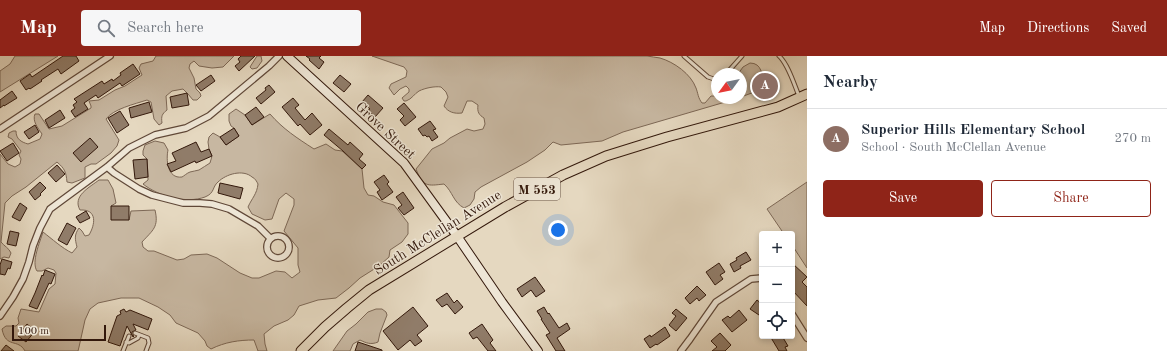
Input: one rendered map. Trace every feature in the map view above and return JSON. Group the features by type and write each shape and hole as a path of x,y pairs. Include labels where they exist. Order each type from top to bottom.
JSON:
{"main road":[{"name":"Grove Street","path":"287,56 404,163 538,351"},
{"name":"South McClellan Avenue","path":"301,351 325,327 369,290 531,192 563,175 606,156 778,107 803,96"}],"street":[{"path":"0,129 110,56"},
{"path":"0,316 23,279 33,246 50,209 130,148 155,135 186,128 209,116 279,56"},
{"path":"107,167 139,189 152,195 183,203 200,202 212,204 229,210 258,226 270,238"},
{"path":"279,235 287,239 290,248 286,255 282,258 278,258 270,255 267,251 267,246 270,238 279,235"},
{"path":"681,351 716,302 751,279 759,278"},
{"path":"795,319 807,338"}],"lane":[{"path":"684,56 711,78"},
{"path":"731,68 742,56"},
{"path":"779,56 783,59 803,96"},
{"path":"134,333 148,338 149,340 146,351"},
{"path":"126,342 129,343 138,338 139,334"},
{"path":"123,351 129,336"}],"shaded area":[{"path":"15,56 58,56 0,92 0,71 10,64"},
{"path":"156,56 234,56 223,67 212,68 199,66 194,61 190,64 189,68 194,78 196,89 201,96 197,100 193,100 183,89 172,91 166,96 167,110 162,115 162,123 159,125 154,119 151,102 147,100 125,107 109,115 106,119 119,140 117,146 111,153 96,164 91,164 85,167 85,178 72,183 67,182 65,171 57,162 26,187 12,196 5,203 1,242 11,253 9,258 4,257 0,259 0,154 8,164 15,167 20,164 21,159 19,155 21,151 12,139 8,137 9,133 16,131 19,140 28,144 40,139 42,134 35,122 35,114 39,114 49,129 62,126 91,108 89,101 99,100 142,75 139,68 141,64 153,61"},
{"path":"257,56 261,56 262,61 257,68 252,69 250,67"},
{"path":"372,56 647,56 665,60 686,73 694,83 702,103 705,103 711,96 711,104 719,104 623,132 602,141 561,145 553,142 545,150 527,162 481,187 475,192 474,199 470,205 464,208 455,200 444,184 426,184 421,179 416,169 432,149 450,138 467,129 474,131 483,129 485,124 484,118 479,113 478,105 472,101 467,101 462,113 447,110 444,106 448,97 446,92 441,87 421,90 406,101 402,98 409,92 409,89 406,86 394,95 389,88 391,84 406,77 407,71 404,67"},
{"path":"750,63 757,65 762,73 764,84 757,91 747,95 747,68 742,68"},
{"path":"236,109 245,115 252,125 270,114 285,129 314,149 326,144 335,150 342,151 362,169 364,188 368,195 374,196 383,202 394,205 408,223 408,234 402,242 390,250 389,257 336,298 318,300 299,306 294,315 288,320 274,326 264,334 267,351 258,351 254,340 232,342 211,349 207,346 205,341 198,333 176,323 170,315 158,307 139,298 121,298 98,303 90,309 85,320 78,351 25,351 19,345 6,339 2,329 6,326 16,326 19,323 18,318 21,309 39,312 49,289 55,284 56,273 54,270 48,268 42,271 37,271 35,267 35,257 43,232 72,253 77,247 75,237 79,228 85,236 89,235 94,222 94,218 90,212 80,210 78,200 83,192 99,180 108,180 113,189 116,203 111,206 129,220 131,211 155,210 156,224 142,242 143,247 148,251 154,251 177,260 184,259 191,255 207,254 217,258 240,273 252,278 259,278 276,271 285,272 292,278 300,272 298,265 298,248 284,231 294,205 294,199 286,193 279,199 272,219 265,220 252,214 248,207 258,184 254,178 244,173 225,177 216,184 210,194 205,197 189,200 172,198 156,192 143,184 148,180 147,159 143,155 145,145 155,141 164,143 168,150 167,158 170,172 177,177 182,177 189,172 199,170 210,163 212,156 208,142 209,137 213,133 220,137 226,145 239,136 229,121 229,114"},
{"path":"807,182 807,268 795,250 795,231 782,231 767,209"},
{"path":"376,309 382,309 387,315 378,342 369,343 360,340 353,344 350,351 333,351 347,331 368,312"}],"building":[{"path":"63,56 76,56 79,61 61,74 58,69 30,89 29,88 26,90 20,81 30,74 32,77"},
{"path":"241,56 255,56 239,71 235,66 240,62 238,59"},
{"path":"306,56 321,56 319,58 324,62 319,69"},
{"path":"133,64 140,74 122,86 120,83 98,98 96,95 84,103 88,109 75,117 71,111 75,108 73,105 77,102 74,99 102,81 104,84 112,79 113,81 121,75 120,73"},
{"path":"211,75 215,81 201,91 196,85"},
{"path":"340,75 351,84 344,92 333,83"},
{"path":"269,85 275,92 261,104 256,98 266,90 265,88"},
{"path":"12,91 17,98 0,108 0,100"},
{"path":"187,93 189,105 172,108 170,97"},
{"path":"368,95 383,108 375,117 368,110 370,109 362,102"},
{"path":"293,98 299,105 295,108 305,120 312,113 322,125 310,135 300,124 298,126 282,107"},
{"path":"149,102 152,112 131,118 129,108"},
{"path":"404,103 416,117 405,126 400,120 404,116 397,109"},
{"path":"256,107 264,117 252,125 245,115"},
{"path":"60,110 65,118 49,128 45,120"},
{"path":"120,111 129,125 117,133 108,118"},
{"path":"430,121 436,129 433,130 438,137 432,141 429,136 423,136 418,129"},
{"path":"35,125 39,132 29,139 24,132"},
{"path":"234,128 239,136 226,145 220,137"},
{"path":"329,129 348,145 350,142 363,154 359,159 366,165 362,169 324,135"},
{"path":"90,138 98,147 81,162 73,153"},
{"path":"196,142 201,152 209,149 212,156 196,163 195,161 171,172 167,164 176,161 172,153"},
{"path":"13,143 19,153 7,161 0,151"},
{"path":"147,159 148,177 135,179 133,160"},
{"path":"57,165 65,174 56,182 48,173"},
{"path":"384,175 389,182 387,184 393,192 382,200 377,192 380,190 374,182"},
{"path":"40,182 46,188 35,200 29,192"},
{"path":"220,183 243,188 240,199 218,193"},
{"path":"403,192 414,208 404,215 398,208 402,205 396,197"},
{"path":"20,203 27,208 20,221 12,217"},
{"path":"111,206 129,206 129,220 111,220"},
{"path":"86,211 90,218 80,223 76,217"},
{"path":"67,223 76,228 67,245 58,240"},
{"path":"10,231 19,233 16,246 7,244"},
{"path":"746,252 751,260 740,266 741,268 734,272 730,264"},
{"path":"2,259 12,262 10,269 8,268 5,275 0,274"},
{"path":"719,263 725,272 720,275 723,279 715,285 706,272"},
{"path":"795,266 807,277 802,282 807,287 807,306 795,293"},
{"path":"45,270 55,274 51,284 49,283 37,309 29,306"},
{"path":"535,277 545,291 536,297 531,290 522,297 517,289"},
{"path":"697,286 706,295 699,301 697,298 690,304 685,298"},
{"path":"447,293 454,303 457,300 463,307 455,314 447,304 442,307 436,300"},
{"path":"757,300 759,302 759,315 750,309"},
{"path":"413,307 428,326 417,335 422,341 415,346 410,340 398,350 383,331"},
{"path":"544,307 559,328 567,323 570,329 557,338 565,351 556,351 546,335 550,333 537,311"},
{"path":"124,309 126,312 130,310 152,319 148,330 133,324 136,330 132,332 133,337 127,326 120,346 108,342 117,316 121,314 120,311"},
{"path":"676,309 687,318 676,331 669,325 676,316 672,313"},
{"path":"739,310 747,320 732,332 722,320 728,316 730,318"},
{"path":"27,324 35,331 26,342 18,336"},
{"path":"482,324 493,340 490,343 496,351 488,351 477,337 473,339 469,333"},
{"path":"665,327 670,336 650,348 644,339 650,335 651,337"},
{"path":"720,333 731,345 725,351 712,351 717,347 711,341"},
{"path":"772,339 784,339 788,346 785,347 787,351 779,351"},
{"path":"358,342 382,350 382,351 355,351"},
{"path":"6,345 14,351 1,351"}],"place":[{"name":"Superior Hills Elementary School","path":"765,86"}]}
